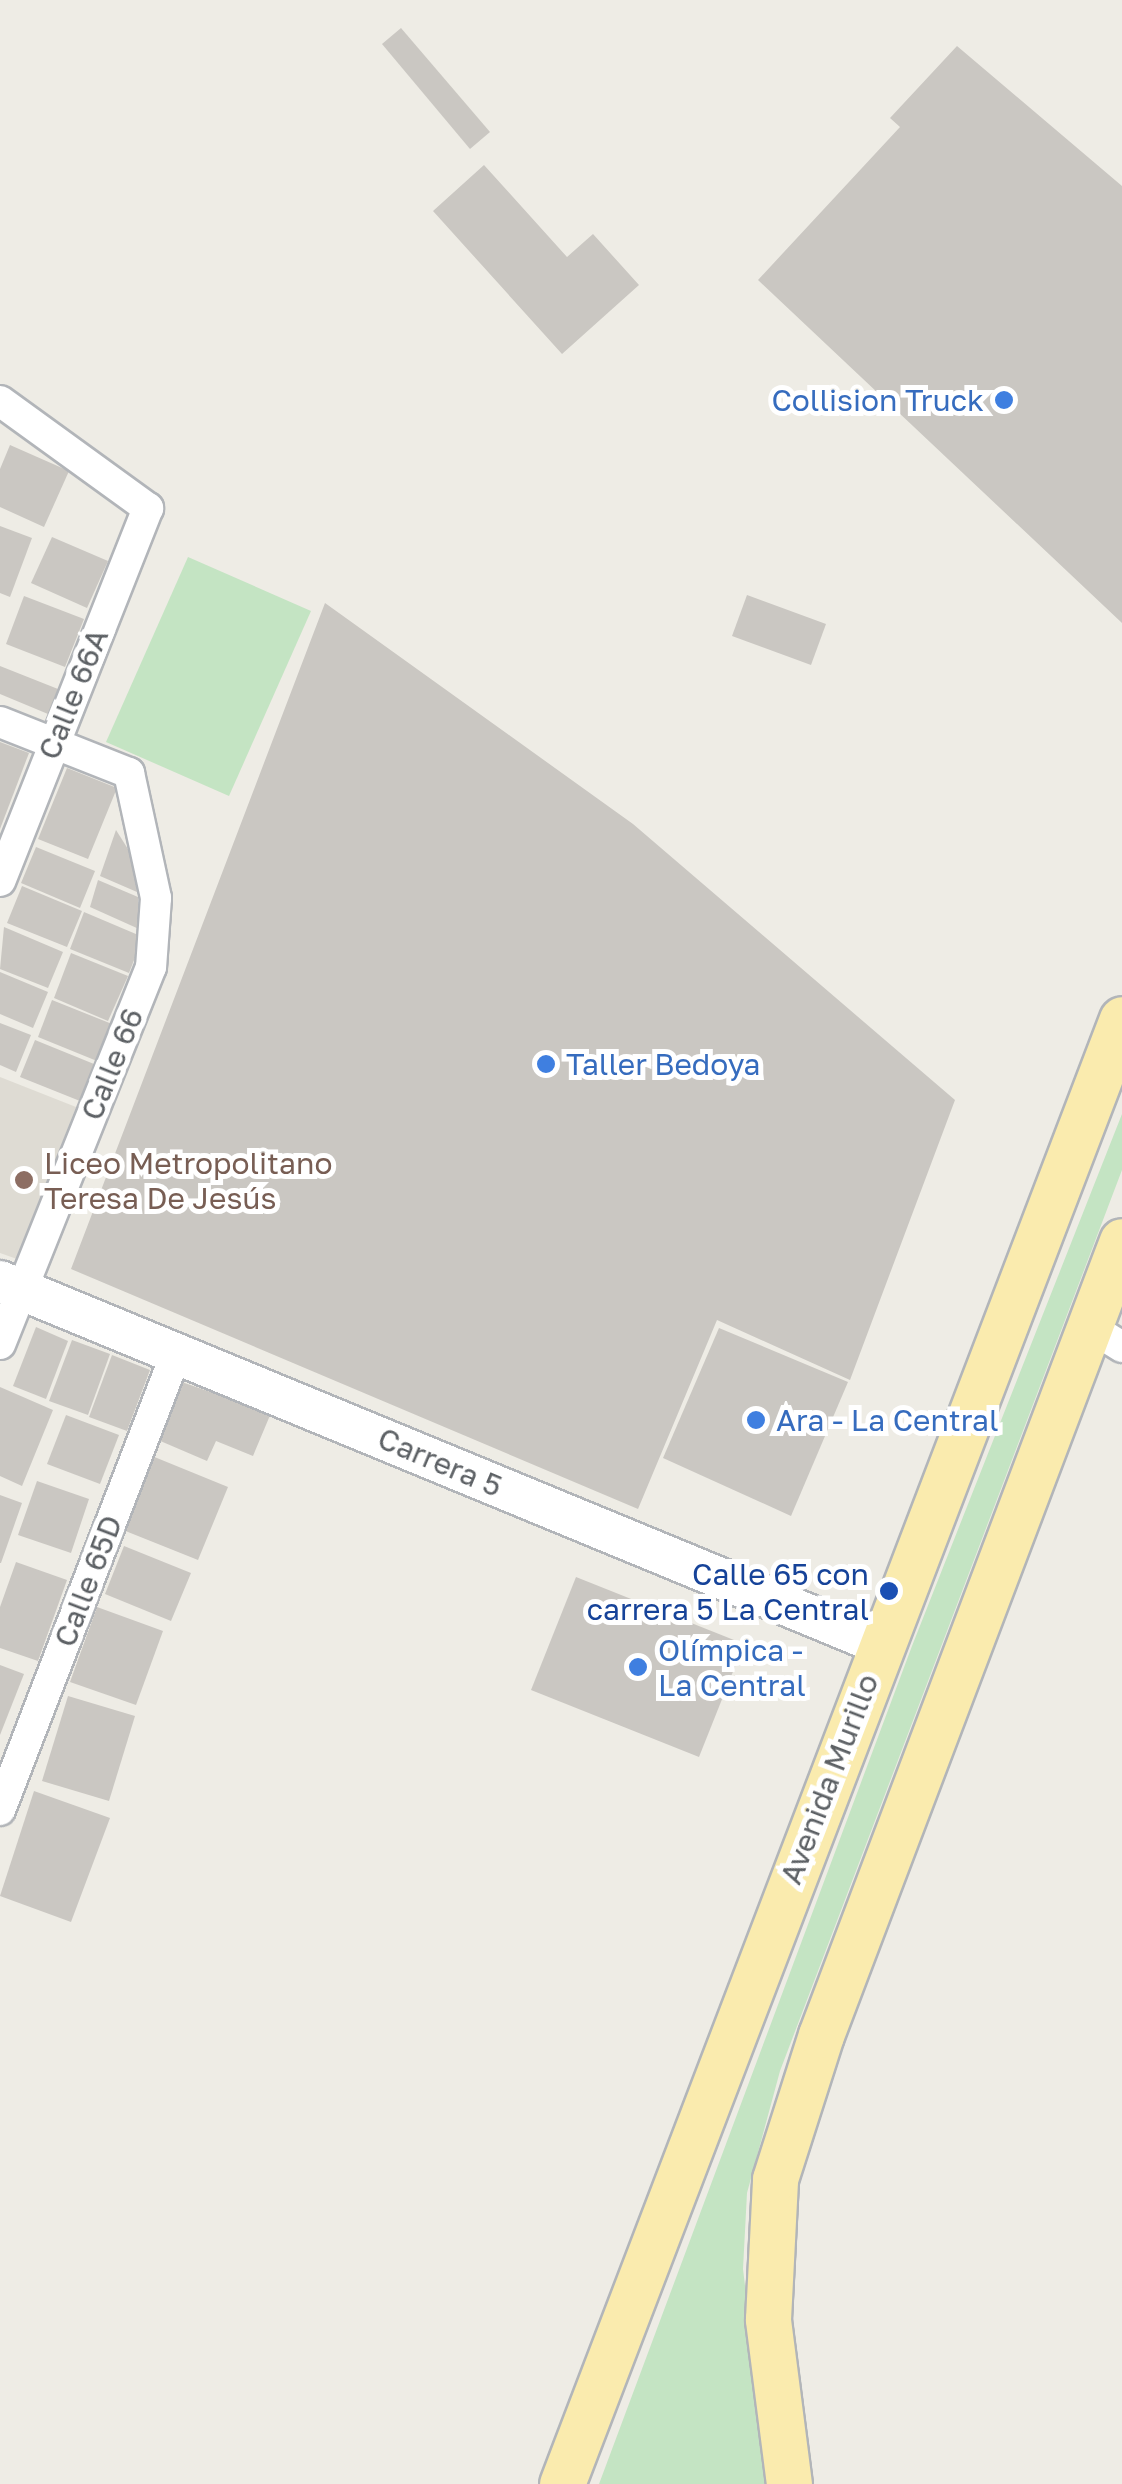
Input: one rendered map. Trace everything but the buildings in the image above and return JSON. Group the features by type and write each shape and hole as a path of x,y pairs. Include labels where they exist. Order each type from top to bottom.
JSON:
{"main road":[{"name":"Avenida Murillo","path":"562,2484 880,1644 1117,1048"},
{"path":"789,2484 768,2318 774,2179 821,2036 1106,1337 1122,1241"}],"street":[{"name":"Calle 66A","path":"0,402 148,508 0,881"},
{"path":"0,722 54,742"},
{"name":"Calle 66","path":"0,1344 11,1286 151,967 154,863 129,773 54,742"},
{"name":"Carrera 5","path":"11,1286 880,1644"},
{"name":"Calle 65D","path":"0,1810 177,1352"}],"shaded area":[{"name":"Liceo Metropolitano Teresa De Jesús","path":"0,1077 76,1107 17,1259 0,1253"}],"green space":[{"path":"188,557 311,611 229,796 106,742"},
{"path":"1122,1114 1122,1170 780,2071 747,2193 743,2269 769,2484 599,2484 912,1646"}],"place":[{"name":"Collision Truck","path":"1004,400"},
{"name":"Taller Bedoya","path":"546,1064"},
{"name":"Liceo Metropolitano Teresa De Jesús","path":"24,1180"},
{"name":"Ara - La Central","path":"756,1420"},
{"name":"Calle 65 con carrera 5 La Central","path":"889,1591"},
{"name":"Olímpica - La Central","path":"638,1667"}]}
